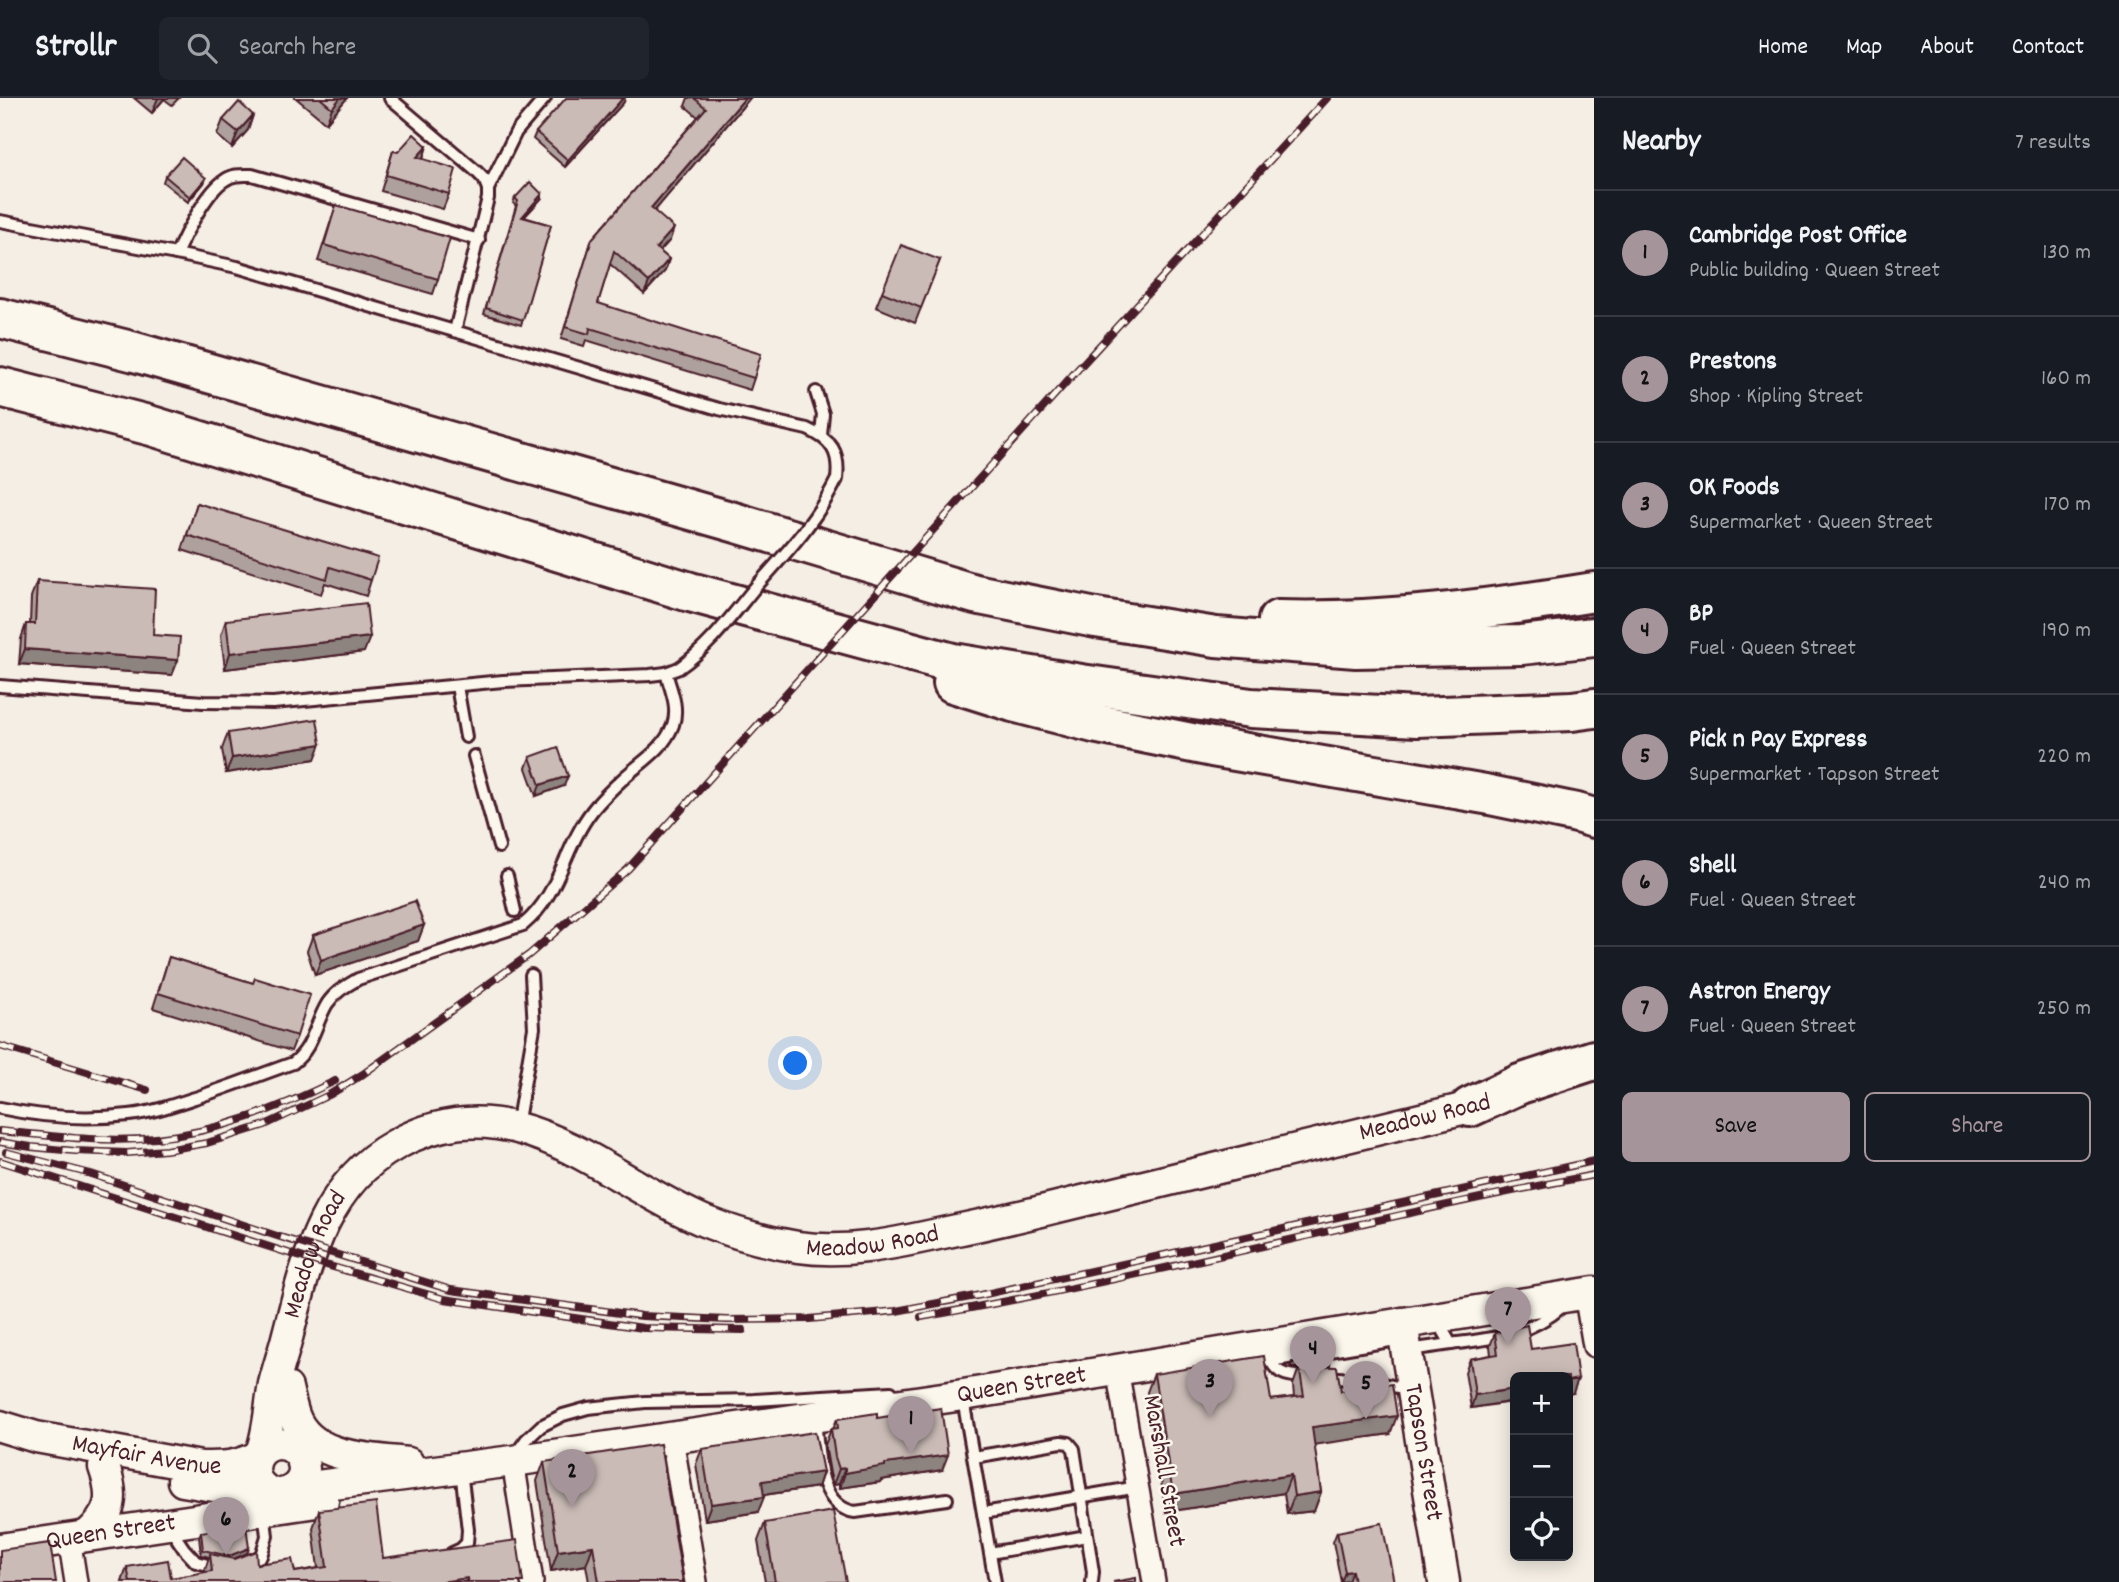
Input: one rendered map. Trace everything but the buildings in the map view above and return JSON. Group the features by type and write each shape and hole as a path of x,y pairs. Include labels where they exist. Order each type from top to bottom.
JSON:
{"highway":[{"path":"0,317 135,352 730,521 975,594 1096,618 1216,637 1356,648 1521,645 1594,638"},
{"path":"0,387 152,426 690,592 953,663 1251,708 1417,717 1594,708"},
{"path":"730,521 970,582 1122,608 1234,618 1337,619 1400,616 1464,611 1594,592"},
{"path":"690,592 919,672 1013,702 1098,724 1212,747 1485,794 1594,818"},
{"path":"1470,1107 1520,1084 1594,1060"}],"main road":[{"name":"Meadow Road","path":"271,1474 280,1359 304,1273 320,1231 336,1198 360,1170 394,1145 431,1129 462,1123 517,1126 544,1136 657,1197 714,1224 757,1239 802,1248 852,1249 994,1223 1470,1107 1594,1080"},
{"name":"Queen Street","path":"0,1549 171,1524 271,1474 317,1465 337,1470 397,1472 513,1461 963,1395 1117,1369 1404,1338 1436,1318 1584,1293"},
{"name":"Tapson Street","path":"1404,1338 1444,1582"},
{"path":"136,1457 227,1458 242,1453 256,1437 279,1395 304,1432 324,1448 342,1454 453,1468"},
{"name":"Mayfair Avenue","path":"0,1426 36,1437 136,1457 193,1466 241,1465 271,1474"},
{"name":"Mayfair Avenue","path":"36,1437 72,1457 104,1467 226,1488 271,1474"},
{"path":"78,1536 100,1523 111,1502 104,1467"},
{"path":"271,1474 405,1488 426,1483 453,1468"}],"street":[{"path":"1584,1293 1594,1346"},
{"name":"Marshall Street","path":"1117,1369 1154,1582"},
{"path":"672,1438 696,1582"},
{"path":"513,1461 532,1582"},
{"path":"76,1582 78,1536"}],"lane":[{"path":"455,331 486,211 488,189 516,132 545,98"},
{"path":"398,101 475,170 484,179 488,189"},
{"path":"176,254 195,217 215,188 236,175 252,174 479,240"},
{"path":"0,221 237,267 719,409 807,429 828,441 839,464 826,502 810,524 705,647 679,668 666,673 503,681 273,704 203,702 0,686"},
{"path":"816,392 823,414 821,435"},
{"path":"0,1108 55,1116 131,1115 169,1107 293,1063 304,1055 326,1005 335,994 358,979 523,925 536,915 550,895 590,814 625,777 659,749 668,735 676,709 666,673"},
{"path":"457,686 466,737"},
{"path":"474,755 499,847"},
{"path":"507,876 515,911"},
{"path":"517,1126 533,1046 531,975"},
{"path":"1404,1338 1451,1344 1495,1338 1522,1331 1546,1319 1584,1293"},
{"path":"1436,1318 1451,1344"},
{"path":"1268,1353 1280,1373 1291,1376 1362,1380 1412,1387"},
{"path":"513,1461 526,1440 541,1426 563,1415 588,1408 645,1402 754,1400 899,1391"},
{"path":"913,1391 963,1395 995,1582"},
{"path":"814,1417 824,1484 835,1501 849,1511 947,1499"},
{"path":"974,1457 1061,1442 1069,1443 1074,1449 1093,1572 1092,1582"},
{"path":"442,1555 461,1549 467,1543 468,1530 453,1468"},
{"path":"171,1524 184,1549 197,1562 233,1568 261,1556 267,1536 271,1474"},
{"path":"983,1513 1138,1487"},
{"path":"990,1553 1087,1536"}],"railway":[{"path":"0,1142 75,1151 127,1153 207,1143 265,1125 329,1095 363,1074 530,954 628,869 1079,368 1327,98"},
{"path":"0,1046 147,1090"},
{"path":"0,1131 98,1139 179,1135 248,1117 335,1081"},
{"path":"6,1152 91,1174 451,1290 642,1316 727,1320 809,1319 896,1311 981,1295 1594,1161"},
{"path":"0,1161 326,1265 444,1299 643,1328 743,1330"},
{"path":"921,1317 1090,1284 1426,1209 1594,1175"}],"place":[{"name":"Astron Energy","path":"1508,1345"},
{"name":"BP","path":"1313,1384"},
{"name":"OK Foods","path":"1210,1417"},
{"name":"Pick n Pay Express","path":"1366,1419"},
{"name":"Cambridge Post Office","path":"911,1454"},
{"name":"Prestons","path":"572,1507"},
{"name":"Shell","path":"226,1555"}]}
